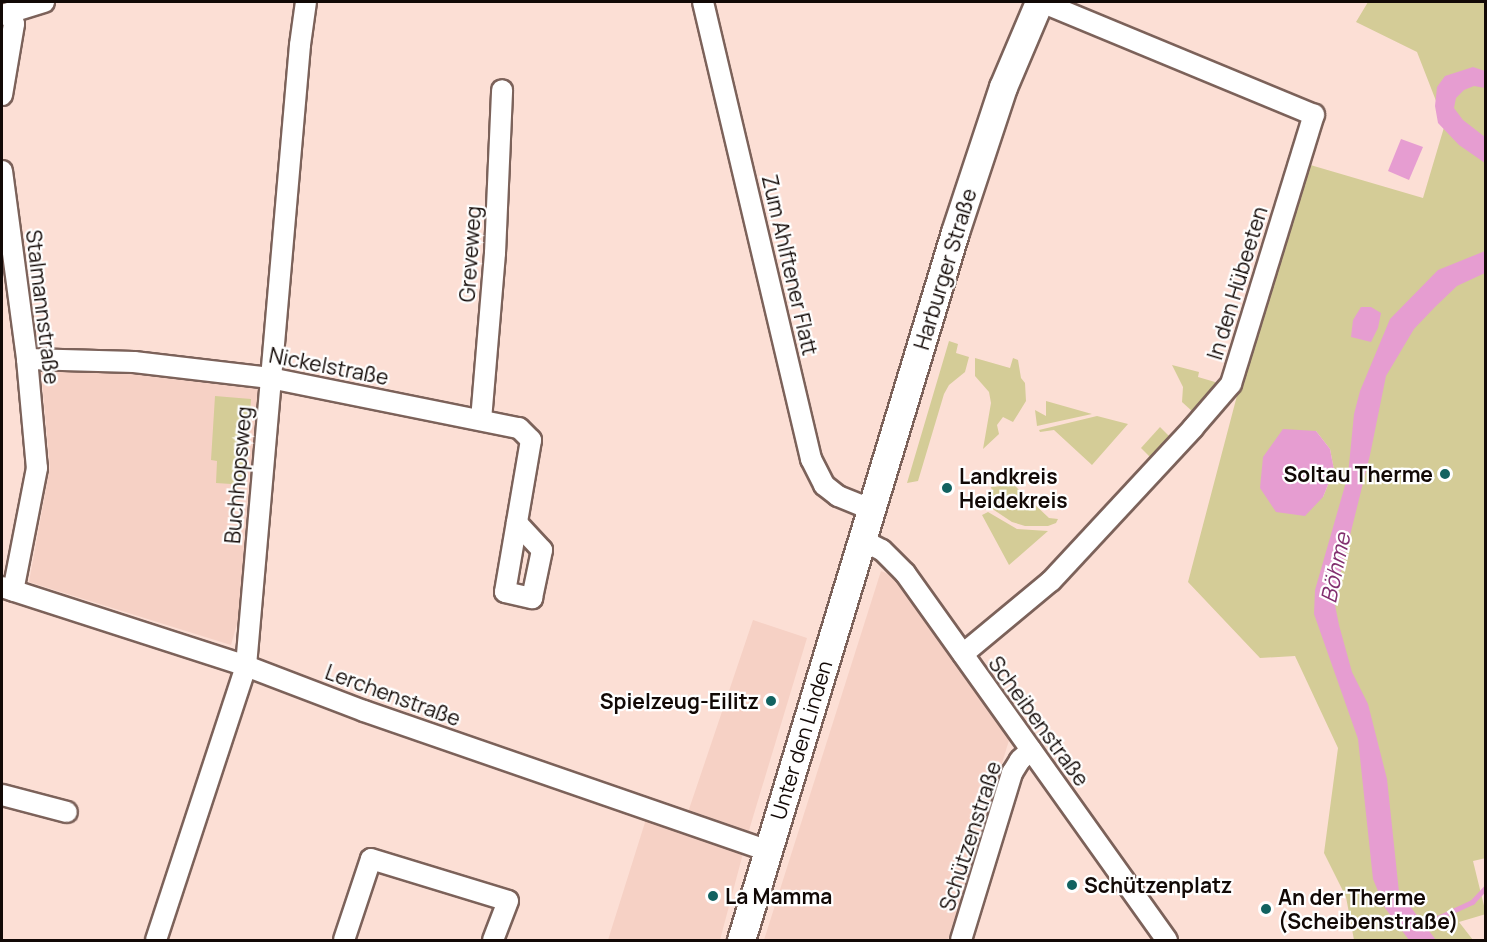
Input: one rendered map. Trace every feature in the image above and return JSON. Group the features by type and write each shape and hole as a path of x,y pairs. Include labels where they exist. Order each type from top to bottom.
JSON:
{"main road":[{"name":"Harburger Straße","path":"862,540 983,146 1007,78 1046,4"},
{"name":"Unter den Linden","path":"741,940 862,540"}],"street":[{"path":"2,95 14,24 6,14 44,2"},
{"name":"Buchhopsweg","path":"156,940 246,666 300,45 306,2"},
{"name":"Zum Ahlftener Flatt","path":"703,2 811,459 824,485 838,496 871,509"},
{"name":"In den Hübeeten","path":"963,654 1051,581 1231,384 1314,115 1046,4"},
{"name":"Greveweg","path":"481,420 495,254 502,90"},
{"name":"Stalmannstraße","path":"2,171 27,359 37,468 7,589"},
{"name":"Nickelstraße","path":"27,359 134,362 270,378 519,428 531,440 517,523"},
{"name":"Scheibenstraße","path":"862,540 882,550 894,560 1167,940"},
{"name":"Lerchenstraße","path":"7,589 246,666 375,715 768,851"},
{"name":"Schützenstraße","path":"961,940 1012,773 1020,760 1031,750"},
{"path":"2,795 67,812"},
{"path":"344,940 371,859 508,901 493,940"}],"shaded area":[{"path":"1368,2 1485,2 1486,858 1473,861 1486,914 1459,922 1473,940 1354,940 1346,897 1324,853 1338,748 1295,656 1260,658 1188,582 1239,388 1307,164 1423,198 1445,124 1417,52 1356,22","holes":["1316,431 1330,449 1334,470 1323,497"]},
{"path":"949,341 958,344 956,353 969,357 965,372 949,385 944,394 918,481 907,483"},
{"path":"975,358 1010,368 1013,358 1018,360 1021,378 1025,383 1026,401 1013,422 1003,417 997,425 999,434 983,449 991,403 989,392 975,376"},
{"path":"1172,365 1199,372 1198,377 1215,382 1217,386 1193,412 1182,402 1183,387"},
{"path":"41,371 133,373 260,386 241,610 231,645 29,582 50,467"},
{"path":"215,396 251,399 246,485 216,483 217,461 211,460"},
{"path":"1046,401 1092,414 1037,426 1035,410 1046,416"},
{"path":"1097,416 1128,424 1092,465 1054,430 1040,432 1039,430"},
{"path":"1160,427 1170,437 1151,458 1141,448"},
{"path":"1014,485 1049,518 1058,519 1056,523 1048,526 1025,526 1012,522 991,508 994,498 991,487"},
{"path":"988,512 1017,529 1048,531 1009,565 982,515"},
{"path":"881,571 893,576 1010,737 948,940 764,940"},
{"path":"753,620 807,638 750,827 720,940 608,940 647,816 683,827"}],"water":[{"path":"1473,67 1485,71 1485,88 1474,86 1464,90 1456,98 1454,108 1463,120 1485,137 1485,163 1459,145 1438,123 1435,106 1437,87 1445,76"},
{"path":"1401,139 1423,147 1409,180 1388,171"},
{"name":"Böhme","path":"1485,251 1485,273 1457,286 1435,307 1414,329 1386,376 1370,455 1334,600 1352,672 1368,704 1387,779 1399,892 1436,940 1409,940 1385,908 1373,879 1358,739 1314,614 1315,590 1348,475 1354,414 1360,391 1390,319 1438,270"},
{"path":"1361,307 1371,307 1381,313 1378,328 1371,342 1351,337 1353,320"},
{"path":"1283,429 1316,431 1330,449 1334,470 1323,497 1305,516 1276,512 1260,488 1263,457"}],"waterway":[{"path":"1418,927 1472,902 1486,887"}],"place":[{"name":"Soltau Therme","path":"1445,474"},
{"name":"Landkreis Heidekreis","path":"947,488"},
{"name":"Spielzeug-Eilitz","path":"771,701"},
{"name":"Schützenplatz","path":"1072,885"},
{"name":"La Mamma","path":"713,896"},
{"name":"An der Therme (Scheibenstraße)","path":"1266,909"}]}
